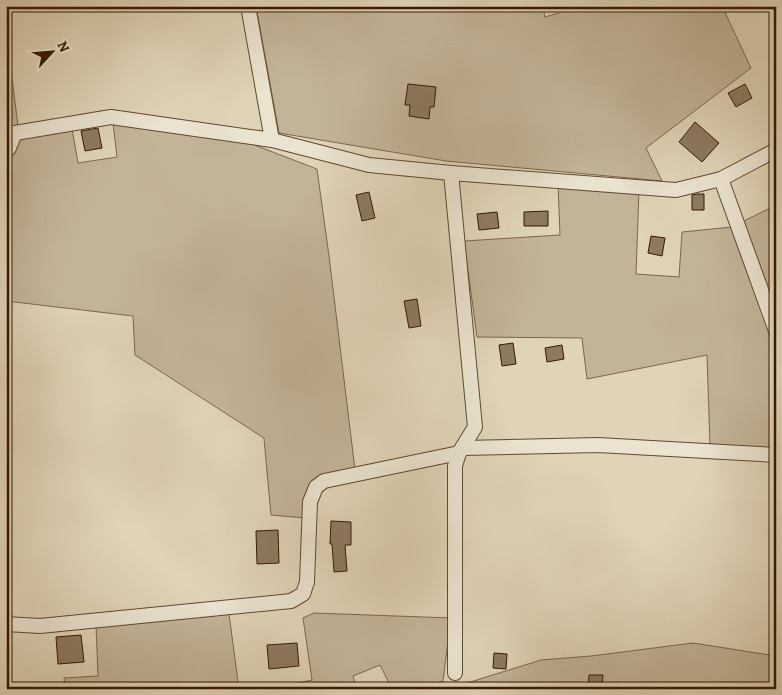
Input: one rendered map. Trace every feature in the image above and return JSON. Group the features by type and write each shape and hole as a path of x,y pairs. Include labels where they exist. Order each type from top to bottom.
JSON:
{"street":[{"path":"248,6 272,140"},
{"path":"6,151 15,133 111,117 272,140 370,165 676,190 722,179 776,150"},
{"path":"451,173 475,427 461,450 455,466 455,674"},
{"path":"722,179 776,331"},
{"path":"6,624 40,626 291,601 303,594 307,582 310,502 316,487 324,481 461,450 598,445 776,455"}],"shaded area":[{"path":"256,6 543,6 545,17 583,6 722,6 751,68 646,148 662,181 446,161 279,133"},
{"path":"6,29 18,126 6,127"},
{"path":"113,123 252,144 317,169 355,470 322,477 310,484 305,502 305,518 271,515 264,438 135,355 133,316 6,301 6,139 72,129 78,163 117,157"},
{"path":"558,185 639,191 636,274 679,277 682,232 732,227 776,205 776,450 710,446 707,355 587,379 582,338 477,337 464,241 560,235"},
{"path":"314,613 451,618 443,681 425,689 392,689 380,665 353,676 357,689 269,689 312,680 303,618"},
{"path":"229,614 239,689 65,689 64,678 98,676 96,626"},
{"path":"693,643 776,656 776,689 448,689 541,660 591,656"}],"building":[{"path":"408,84 436,87 434,107 430,107 429,119 409,116 410,105 405,105"},
{"path":"745,84 752,98 736,107 728,93"},
{"path":"695,122 719,143 702,162 679,142"},
{"path":"98,128 102,148 85,151 81,131"},
{"path":"369,192 375,218 362,221 356,195"},
{"path":"704,194 704,210 692,210 692,195"},
{"path":"548,211 548,226 524,226 524,212"},
{"path":"497,212 499,228 479,230 477,214"},
{"path":"651,236 665,238 662,256 648,253"},
{"path":"417,299 421,326 409,328 404,301"},
{"path":"513,343 516,364 502,366 499,345"},
{"path":"562,345 564,359 547,362 545,348"},
{"path":"331,521 351,522 351,545 345,545 347,571 334,572 332,544 330,544"},
{"path":"278,530 279,563 257,564 256,531"},
{"path":"81,635 84,662 58,664 56,637"},
{"path":"297,643 299,666 269,669 267,645"},
{"path":"494,653 507,654 506,669 493,668"},
{"path":"589,675 603,675 602,689 588,689"}]}
